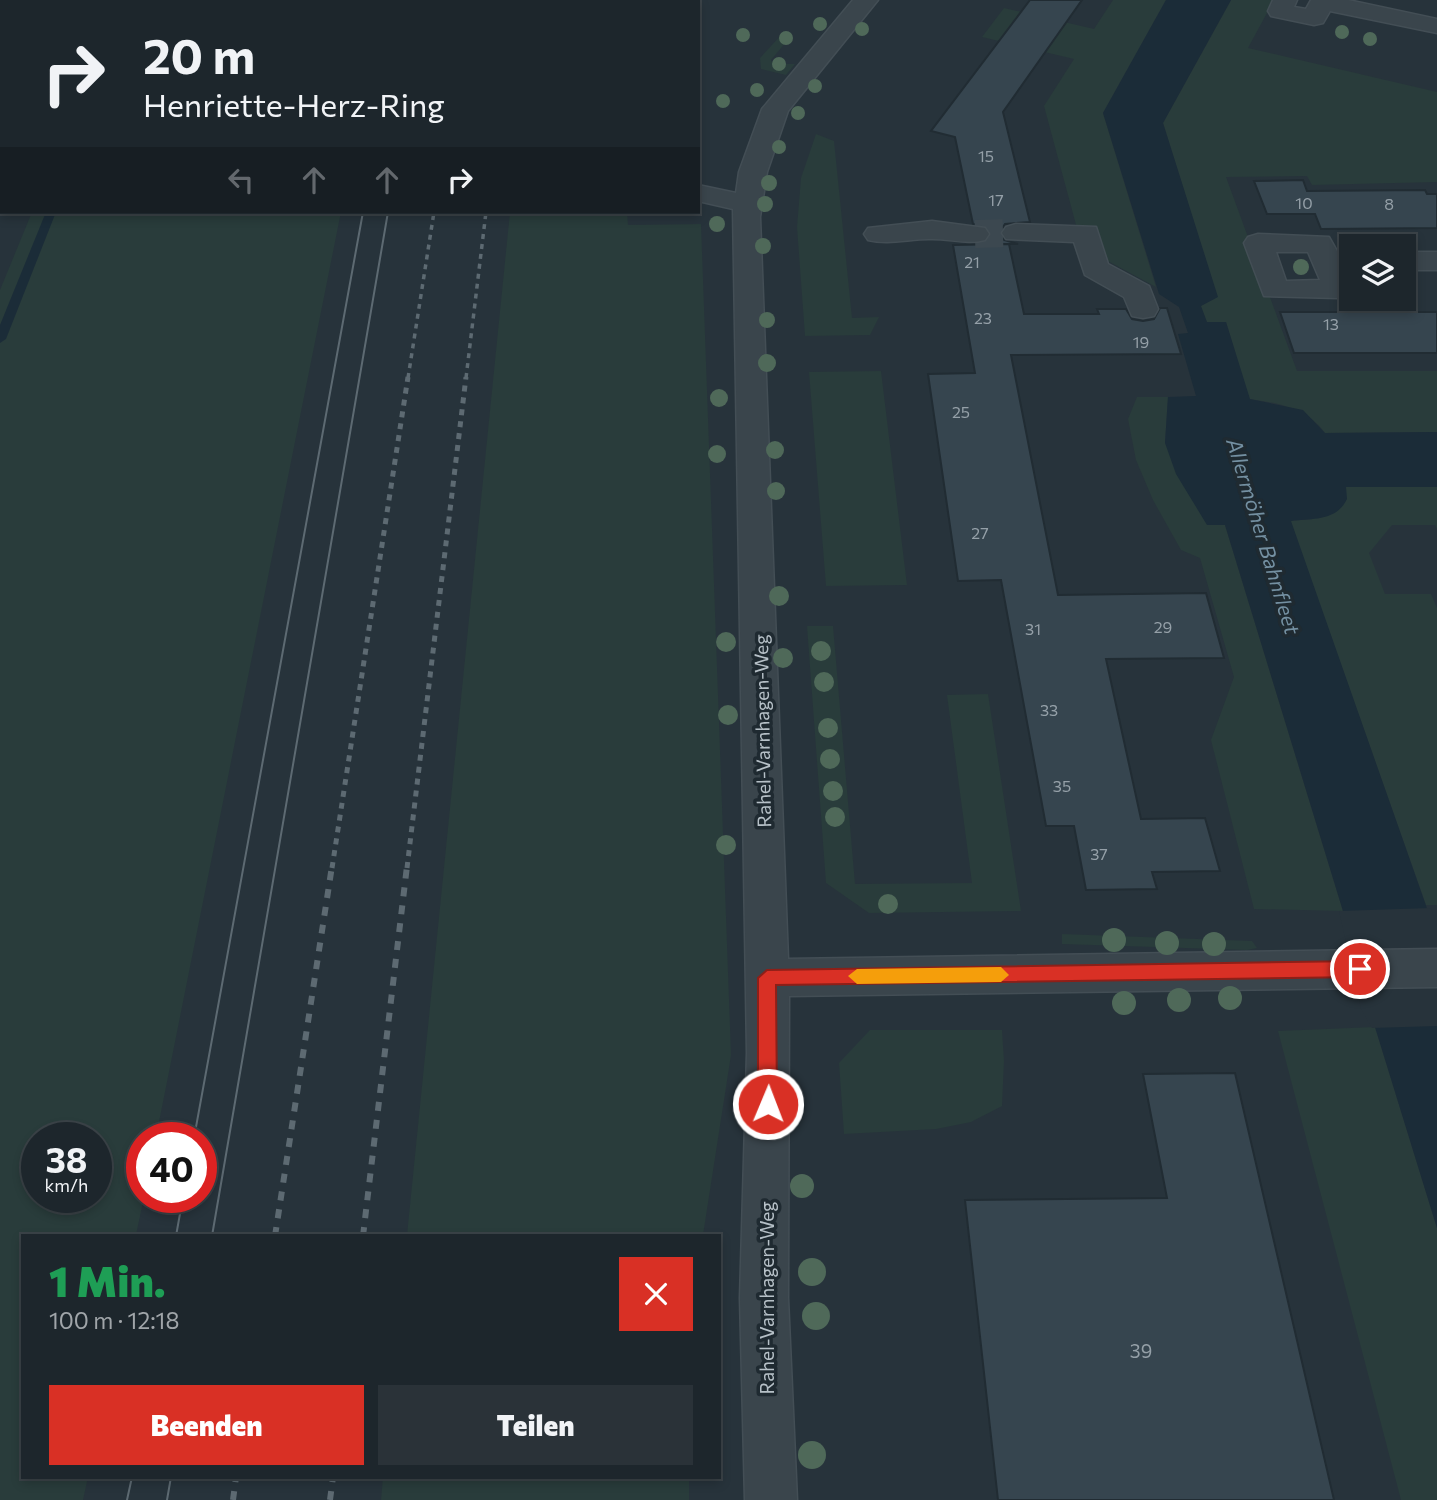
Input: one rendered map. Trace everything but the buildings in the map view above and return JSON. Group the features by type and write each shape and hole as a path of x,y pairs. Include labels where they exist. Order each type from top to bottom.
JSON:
{"street":[{"name":"Rahel-Varnhagen-Weg","path":"771,1500 764,1298 769,1053 747,204 752,172 775,109 866,0"},
{"path":"1280,9 1322,11 1437,26"},
{"path":"700,193 747,204"},
{"path":"878,234 932,230 975,234"},
{"path":"1016,233 1086,233 1095,269 1138,292 1143,309"},
{"path":"1253,241 1334,264 1272,293 1253,241"},
{"path":"1416,261 1437,261"},
{"path":"767,978 1437,968"}],"green space":[{"path":"1113,0 1166,0 1103,113 1156,287 1082,247 1044,106 1074,59 982,37 1004,8 1094,29"},
{"path":"1231,0 1274,0 1248,48 1437,92 1437,182 1312,185 1307,176 1226,177 1297,371 1437,371 1437,432 1325,433 1301,412 1249,399 1226,322 1207,323 1200,306 1217,297 1163,123"},
{"path":"782,34 791,36 771,60 773,64 795,64 786,75 761,69 760,58"},
{"path":"816,134 834,141 852,318 879,317 870,335 805,336 797,227 801,178"},
{"path":"31,214 341,214 159,1122 126,1122 126,1213 141,1213 136,1234 21,1234 21,1479 88,1479 83,1500 0,1500 0,290"},
{"path":"510,214 627,214 628,225 701,224 731,1055 703,1234 407,1234"},
{"path":"881,371 907,585 826,586 809,372"},
{"path":"1137,397 1168,397 1165,443 1225,525 1343,911 1254,909 1211,740 1234,677 1200,558 1181,550 1153,500 1136,460 1128,419"},
{"path":"1345,487 1437,487 1437,529 1435,525 1392,525 1369,553 1385,594 1431,594 1437,608 1437,905 1426,905 1290,521 1312,519"},
{"path":"807,626 833,626 855,884 972,883 947,695 988,694 1021,911 869,913 826,883"},
{"path":"1062,934 1252,941 1257,948 1247,950 1062,944"},
{"path":"1375,1027 1437,1228 1437,1500 1401,1500 1278,1031"},
{"path":"870,1030 1002,1030 1002,1106 971,1122 936,1129 844,1134 839,1063"},
{"path":"383,1479 689,1479 689,1500 381,1500"}],"water":[{"name":"Allermöher Bahnfleet","path":"1166,0 1231,0 1163,123 1218,297 1201,306 1207,322 1226,322 1250,399 1303,410 1325,433 1437,432 1437,487 1346,487 1347,499 1337,512 1323,518 1291,521 1437,937 1437,1228 1375,1027 1365,1008 1343,911 1225,525 1207,525 1176,474 1165,443 1168,397 1196,396 1178,334 1188,333 1179,307 1159,294 1103,113"}],"pier":[{"path":"1431,908 1437,926 1437,1026 1372,1028 1361,1009 1339,911"}],"waterway":[{"path":"0,339 50,214"}],"tunnel":[{"path":"975,234 1016,233"}],"tram line":[{"path":"197,1122 363,214"},
{"path":"212,1234 388,214"},
{"path":"176,1234 180,1213"},
{"path":"127,1500 132,1479"},
{"path":"167,1500 171,1479"}],"railway":[{"path":"408,378 434,214"},
{"path":"466,378 486,214"},
{"path":"332,868 408,377"},
{"path":"407,868 466,377"},
{"path":"275,1234 332,866"},
{"path":"363,1234 407,866"},
{"path":"233,1500 236,1479"},
{"path":"330,1500 333,1479"}],"slow traffic":[{"path":"857,976 1001,975"}],"route":[{"path":"768,1104 767,978 1360,969"}]}
